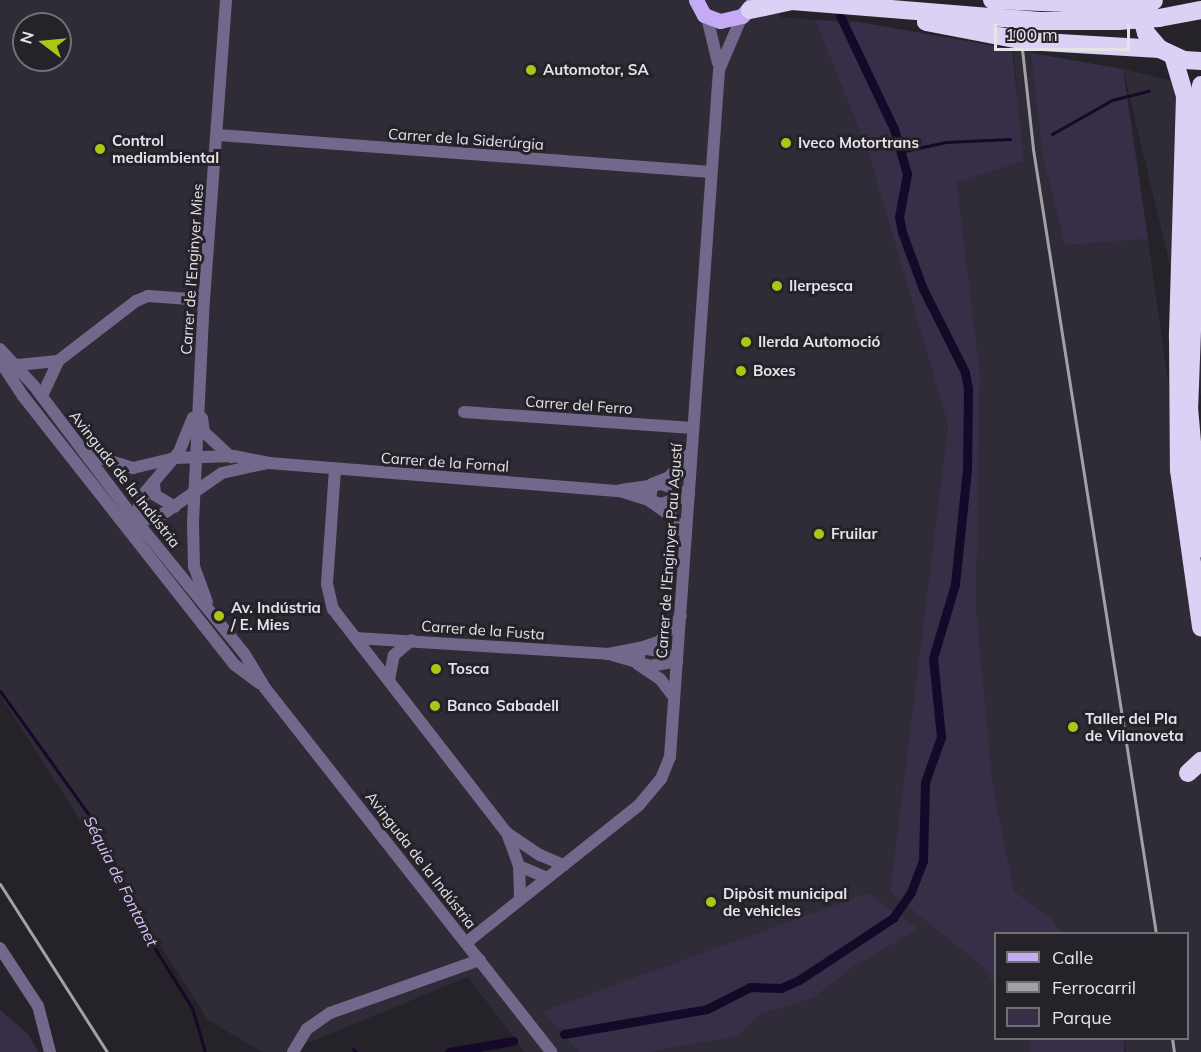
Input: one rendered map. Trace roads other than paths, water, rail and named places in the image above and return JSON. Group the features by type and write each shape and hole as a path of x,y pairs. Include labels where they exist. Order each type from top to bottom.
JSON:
{"highway":[{"path":"992,0 1116,13"},
{"path":"749,9 780,1 1040,21 1116,13 1153,5 1201,10"},
{"path":"848,5 1026,42 1166,52 1201,61"},
{"path":"1153,5 1146,33 1166,52 1185,96 1178,337 1179,470 1201,627"},
{"path":"1201,85 1189,407 1201,548"},
{"path":"1198,174 1201,274"},
{"path":"1201,761 1188,773 1201,776"}],"main road":[{"path":"697,6 728,21 749,9"}],"street":[{"name":"Carrer de l'Enginyer Mies","path":"209,609 194,567 194,490 204,300 218,135 226,0"},
{"name":"Carrer de l'Enginyer Pau Agustí","path":"697,6 719,70"},
{"name":"Carrer de l'Enginyer Pau Agustí","path":"467,942 639,805 661,779 670,757 719,70 749,9"},
{"name":"Carrer de la Siderúrgia","path":"218,135 711,172"},
{"path":"42,396 58,361 148,296 204,300"},
{"name":"Avinguda de la Indústria","path":"0,350 17,365 89,454 137,522 244,653 265,688 467,942 551,1052"},
{"name":"Avinguda de la Indústria","path":"0,361 23,396 235,664 265,688"},
{"path":"17,365 58,361"},
{"name":"Carrer de l'Enginyer Mies","path":"138,543 139,506 188,437 199,396"},
{"path":"199,396 204,432 231,456 231,471"},
{"name":"Carrer del Ferro","path":"464,412 692,428"},
{"name":"Carrer de la Fornal","path":"89,454 133,468 175,458 231,456 269,463 335,469 620,491 667,504 689,495"},
{"name":"Carrer de la Fornal","path":"620,491 652,484 669,477 690,454"},
{"name":"Carrer de la Fornal","path":"137,522 157,518 175,507 211,478 269,463"},
{"path":"335,469 328,597 333,609 507,833 519,866 520,899"},
{"path":"154,483 155,495 175,507"},
{"path":"650,501 652,484"},
{"name":"Carrer de la Fornal","path":"652,484 670,486 689,495"},
{"name":"Carrer de la Fornal","path":"650,501 672,517 686,535"},
{"path":"118,517 137,522"},
{"name":"Carrer de la Fusta","path":"608,654 658,642 681,616"},
{"name":"Carrer de la Fusta","path":"356,638 608,654 638,664 656,667 677,660"},
{"path":"389,680 394,656 412,640"},
{"path":"638,664 640,648"},
{"name":"Carrer de la Fusta","path":"640,648 660,651 677,660"},
{"name":"Carrer de la Fusta","path":"638,664 660,680 674,697"},
{"path":"507,833 540,855 564,865"},
{"path":"540,855 547,878"},
{"path":"519,866 547,878"},
{"path":"0,948 38,1006 50,1052"},
{"path":"293,1052 307,1029 330,1013 480,960"}],"waterway":[{"path":"564,1034 707,1009 750,987 781,988 799,980 893,918 911,892 923,861 925,782 941,737 933,658 955,584 967,470 968,388 965,372 923,289 902,232 899,217 907,174 894,129 840,16"},
{"path":"1052,134 1112,100 1149,91"},
{"path":"900,152 946,142 1010,139"},
{"name":"Séquia de Fontanet","path":"0,691 92,819 152,944 192,1008 205,1052"},
{"path":"449,1052 513,1041"},
{"name":"Séquia de Fontanet","path":"353,1049 356,1052"}],"railway":[{"path":"1022,49 1033,149 1156,932"},
{"path":"0,884 107,1052"},
{"path":"1172,1040 1174,1052"}],"place":[{"name":"Automotor, SA","path":"531,70"},
{"name":"Iveco Motortrans","path":"786,143"},
{"name":"Control mediambiental","path":"100,149"},
{"name":"Ilerpesca","path":"777,286"},
{"name":"Ilerda Automoció","path":"746,342"},
{"name":"Boxes","path":"741,371"},
{"name":"Fruilar","path":"819,534"},
{"name":"Av. Indústria / E. Mies","path":"219,616"},
{"name":"Tosca","path":"436,669"},
{"name":"Banco Sabadell","path":"435,706"},
{"name":"Taller del Pla de Vilanoveta","path":"1073,727"},
{"name":"Dipòsit municipal de vehicles","path":"711,902"}]}
